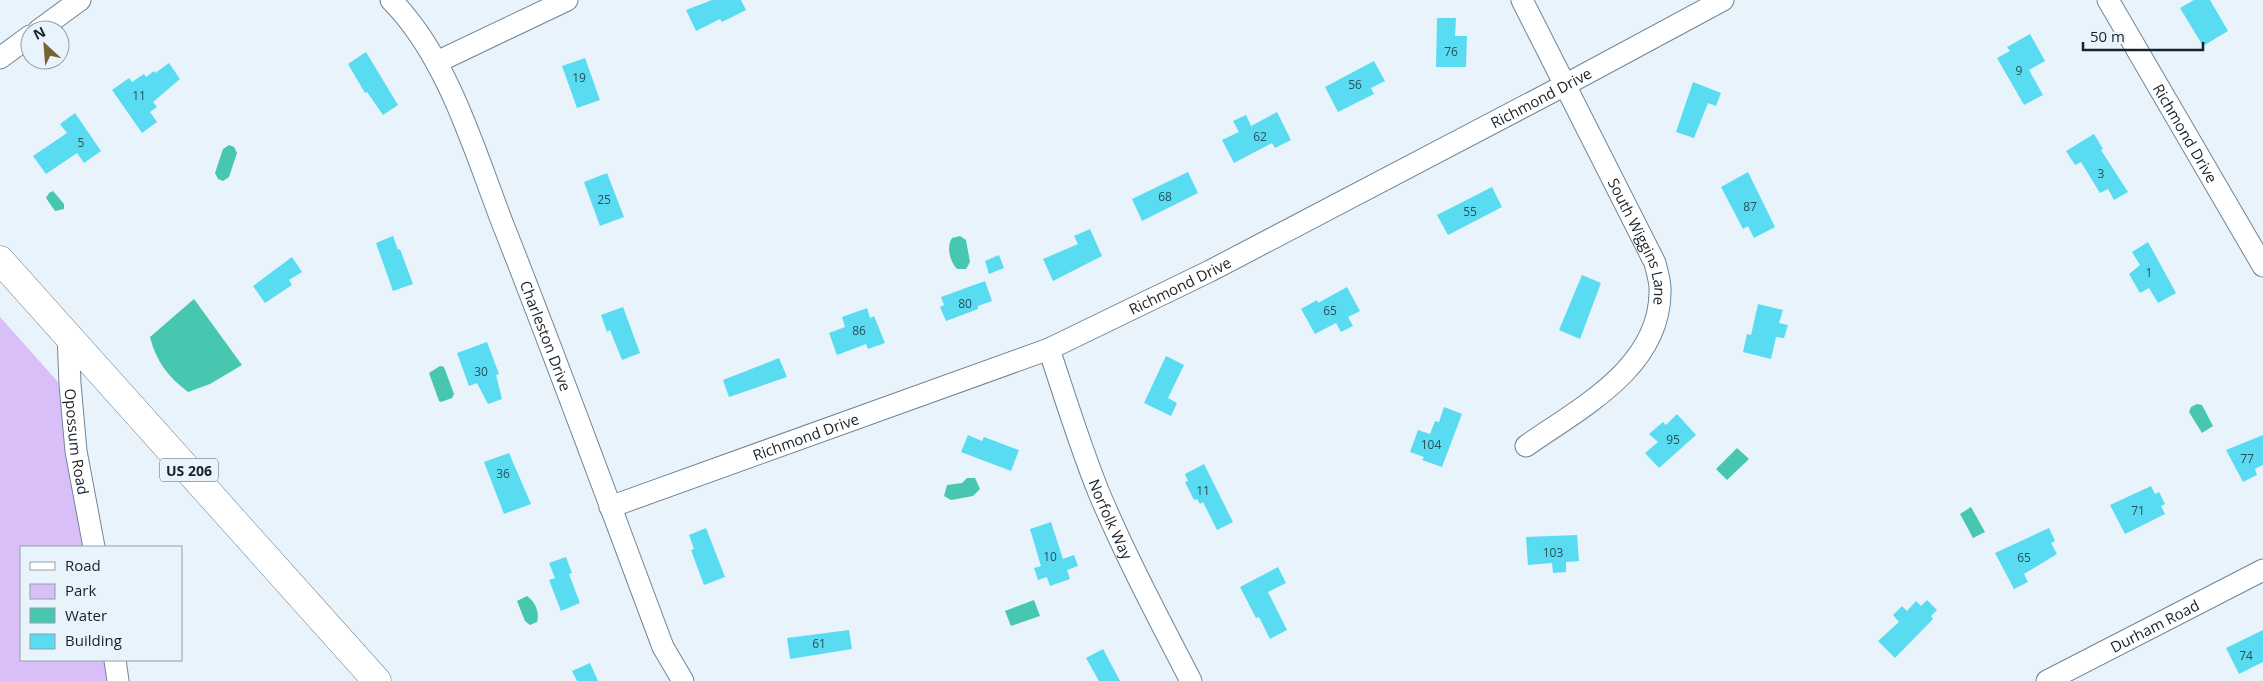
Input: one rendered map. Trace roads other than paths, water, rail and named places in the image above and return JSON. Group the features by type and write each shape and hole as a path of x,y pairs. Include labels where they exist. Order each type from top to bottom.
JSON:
{"highway":[{"name":"US 206","path":"0,260 377,681"}],"street":[{"path":"53,20 80,0"},
{"name":"Charleston Drive","path":"391,0 400,9 436,62 544,329 663,647 683,681"},
{"path":"436,62 566,0"},
{"name":"South Wiggins Lane","path":"1522,0 1655,263 1661,291 1658,316 1637,360 1610,385 1526,446"},
{"name":"Richmond Drive","path":"610,507 1049,349 1210,271 1566,86 1723,0"},
{"name":"Richmond Drive","path":"2108,0 2263,266"},
{"path":"0,58 20,43"},
{"name":"Opossum Road","path":"68,334 76,451 94,546"},
{"name":"Norfolk Way","path":"1049,349 1076,432 1100,494 1146,595 1191,681"},
{"name":"Durham Road","path":"2047,681 2263,570"},
{"path":"115,661 118,681"}],"water":[{"path":"229,145 234,147 237,153 229,177 223,181 218,179 215,173 223,149"},
{"path":"53,191 64,204 64,209 55,211 46,198"},
{"path":"960,236 966,240 970,262 966,269 957,269 952,262 950,254 949,246 952,238"},
{"path":"194,299 242,365 210,384 188,392 174,380 159,361 150,337"},
{"path":"440,366 444,367 454,394 452,398 441,402 429,373"},
{"path":"2197,404 2202,405 2213,426 2202,433 2189,412 2191,407"},
{"path":"1737,448 1749,459 1727,480 1716,469"},
{"path":"967,478 975,478 980,489 973,496 951,500 944,496 947,485 962,483"},
{"path":"1971,507 1985,532 1973,538 1960,514"},
{"path":"527,596 534,604 538,615 537,622 530,625 525,621 517,601"},
{"path":"1034,600 1040,616 1011,626 1005,611"}]}
